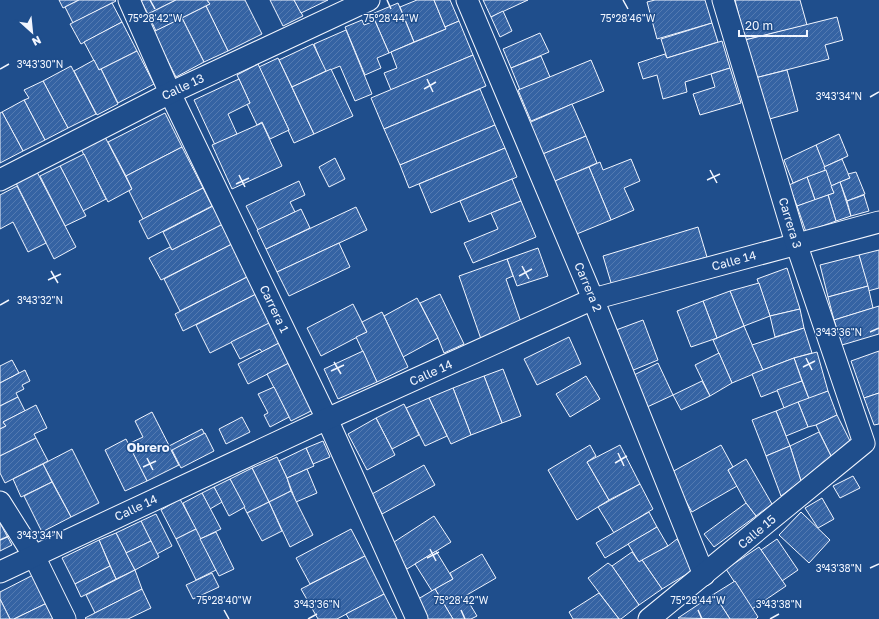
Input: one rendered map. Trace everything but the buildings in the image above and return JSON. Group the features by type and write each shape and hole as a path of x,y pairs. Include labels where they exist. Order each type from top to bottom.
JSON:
{"street":[{"name":"Carrera 1","path":"129,0 170,93 327,419 417,619"},
{"name":"Calle 13","path":"0,180 170,93 370,0"},
{"name":"Carrera 2","path":"467,0 593,300 704,575"},
{"name":"Carrera 3","path":"723,0 796,243 864,443"},
{"name":"Calle 14","path":"0,572 327,419 593,300 796,243 879,222"},
{"name":"Calle 15","path":"649,619 864,443"},
{"path":"0,502 34,556 65,619"}],"district":[{"name":"Obrero","path":"148,447"}]}
